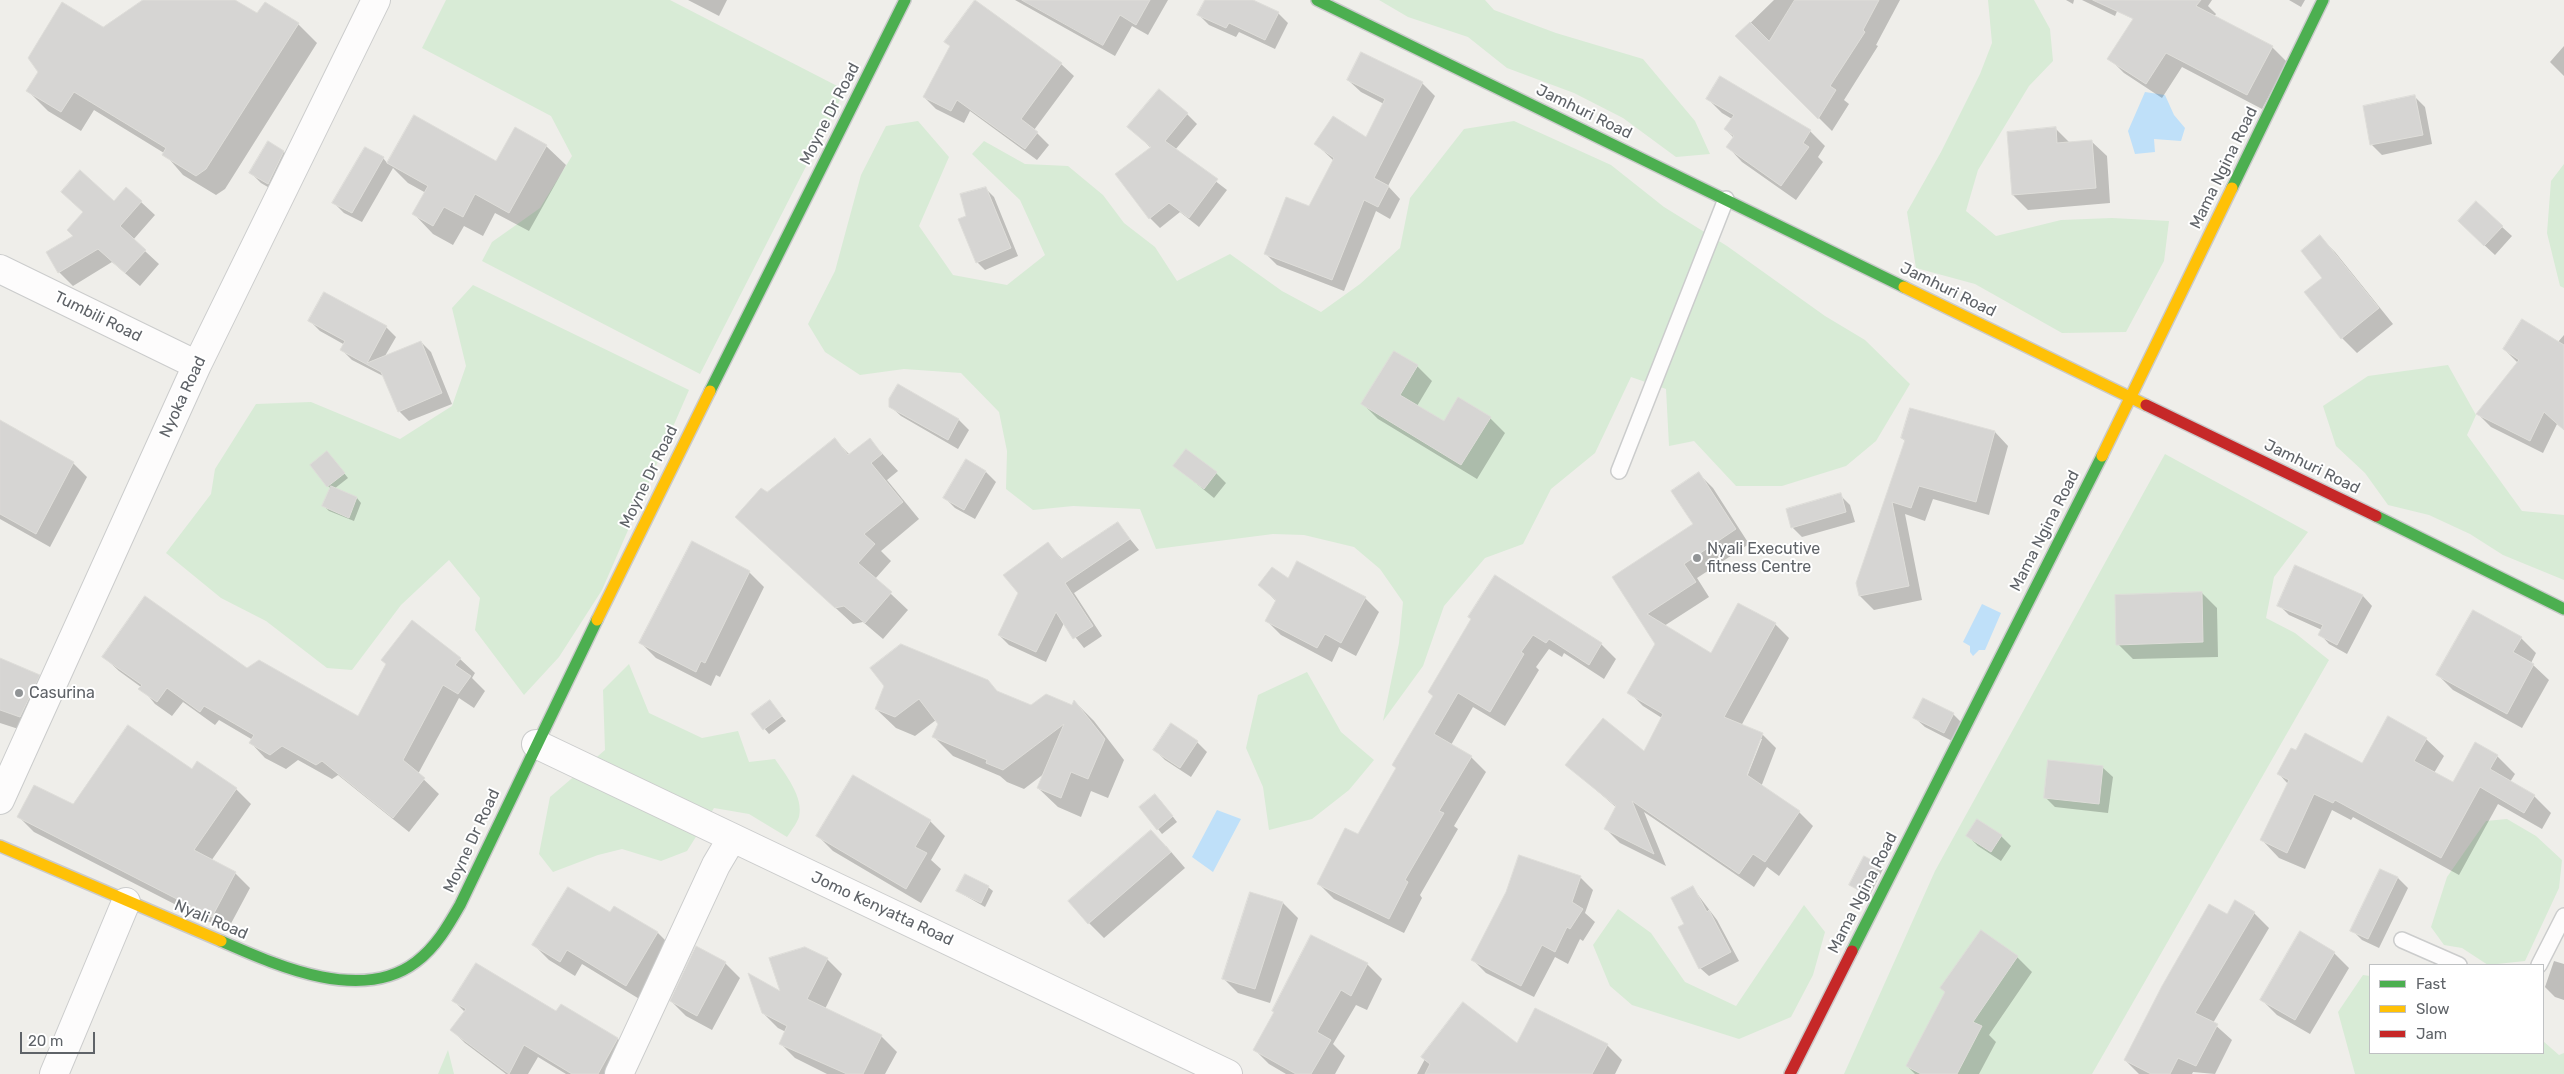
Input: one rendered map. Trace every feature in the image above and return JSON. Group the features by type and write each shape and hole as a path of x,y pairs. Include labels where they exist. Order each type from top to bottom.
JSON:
{"street":[{"name":"Nyoka Road","path":"0,800 197,365 376,0"},
{"name":"Moyne Dr Road","path":"416,962 448,925 466,896 536,744 905,0"},
{"name":"Jamhuri Road","path":"1317,0 2564,609"},
{"name":"Mama Ngina Road","path":"1790,1074 2130,398 2323,0"},
{"name":"Tumbili Road","path":"0,269 197,365"},
{"name":"Jomo Kenyatta Road","path":"536,744 1228,1074"},
{"path":"619,1074 716,865 732,838"},
{"name":"Nyali Road","path":"0,846 272,964 318,976 354,981 387,978 416,962"},
{"path":"54,1074 126,902"}],"lane":[{"path":"1619,471 1726,199"},
{"path":"2540,964 2564,916"},
{"path":"2402,940 2457,964"}],"green space":[{"path":"446,0 670,0 845,90 700,374 482,261 492,242 540,208 572,156 551,116 422,48"},
{"path":"1379,0 1485,0 1494,10 1556,33 1643,59 1695,121 1710,154 1676,157 1623,118 1574,93 1507,68 1468,37 1408,17"},
{"path":"1988,0 2034,0 2050,29 2053,61 2029,86 1978,170 1966,211 1996,236 2061,220 2112,218 2169,221 2164,261 2126,332 2062,333 1975,284 1916,268 1907,212 1941,152 1980,74 1992,43"},
{"path":"918,121 949,157 919,226 953,275 1007,285 1045,255 1020,200 972,154 984,141 1025,164 1068,166 1103,195 1124,223 1155,247 1177,281 1230,254 1282,291 1321,312 1360,284 1400,248 1410,198 1464,129 1514,121 1611,165 1664,207 1727,246 1825,316 1865,340 1910,384 1876,441 1846,466 1782,486 1736,486 1694,441 1669,446 1666,389 1631,377 1595,453 1551,489 1523,544 1485,558 1444,606 1423,666 1383,721 1399,643 1403,602 1380,569 1354,547 1304,535 1273,534 1156,549 1140,509 1073,506 1033,510 1006,489 1007,451 999,412 961,373 904,369 860,375 825,352 808,324 835,271 861,175 886,126"},
{"path":"2564,164 2564,288 2560,286 2547,233 2551,181"},
{"path":"473,285 689,390 602,590 559,657 524,695 475,630 480,598 449,560 401,605 352,670 327,668 266,621 221,598 166,553 211,494 215,469 256,404 311,402 400,439 452,406 466,366 452,308"},
{"path":"2448,365 2476,415 2467,435 2522,511 2564,515 2564,580 2503,555 2470,534 2429,515 2388,505 2365,473 2336,446 2323,406 2368,376"},
{"path":"2165,454 2308,532 2274,577 2266,618 2295,633 2329,660 2092,1074 1844,1074 1935,871"},
{"path":"629,664 649,713 702,738 738,731 749,762 775,759 793,786 799,802 799,817 787,837 749,814 714,808 687,851 661,861 622,849 598,855 553,872 539,854 550,797 605,750 603,690"},
{"path":"1307,672 1341,732 1374,760 1349,790 1312,819 1269,830 1263,787 1246,748 1258,695"},
{"path":"2507,819 2536,836 2562,860 2559,888 2525,961 2486,964 2462,948 2444,945 2431,927 2447,877 2486,821"},
{"path":"1804,905 1825,932 1813,975 1791,1017 1739,1039 1632,1005 1610,986 1593,945 1618,909 1651,933 1685,982 1736,1006"},
{"path":"2363,975 2369,976 2369,1054 2544,1054 2544,1042 2559,1055 2564,1053 2564,1074 2355,1074 2338,1012"},
{"path":"448,1050 454,1074 438,1074"}],"water":[{"path":"2145,92 2165,95 2174,115 2185,128 2181,141 2154,139 2155,152 2135,154 2128,131"},
{"path":"1982,604 2001,613 1985,650 1979,650 1973,656 1970,652 1970,646 1963,642"},
{"path":"1217,810 1241,819 1213,872 1192,857"}],"building":[{"path":"143,0 235,0 257,13 265,2 299,23 206,169 196,176 162,155 166,148 74,92 61,112 26,91 38,72 28,58 62,2 103,27"},
{"path":"975,0 1062,63 1021,119 1038,132 1025,149 957,100 951,111 923,97 950,46 944,42"},
{"path":"1022,0 1150,0 1136,25 1120,15 1103,45"},
{"path":"1205,0 1253,0 1279,12 1265,40 1229,23 1226,28 1197,15"},
{"path":"1795,0 1879,0 1863,30 1865,32 1830,86 1836,90 1818,119 1735,36 1750,22 1769,41"},
{"path":"2093,0 2201,0 2196,6 2273,46 2247,95 2166,53 2146,84 2107,59 2133,19"},
{"path":"1361,52 1423,82 1374,178 1389,186 1378,207 1364,200 1332,280 1264,254 1286,197 1309,206 1334,158 1314,144 1333,116 1366,137 1385,99 1347,80"},
{"path":"1720,76 1811,130 1803,143 1809,147 1781,186 1726,147 1734,136 1724,129 1734,115 1706,99"},
{"path":"1159,89 1188,113 1165,141 1218,179 1189,218 1169,203 1149,219 1115,174 1151,147 1127,127"},
{"path":"2415,95 2423,135 2370,145 2363,106"},
{"path":"414,115 496,161 515,127 547,145 509,213 475,194 463,217 444,207 433,226 412,214 428,186 387,163"},
{"path":"2056,127 2057,143 2092,140 2096,188 2012,195 2007,132"},
{"path":"268,141 284,151 268,184 249,173"},
{"path":"365,147 384,157 352,213 332,203"},
{"path":"80,170 114,201 126,187 142,201 120,226 146,250 125,273 98,249 58,273 46,252 73,236 67,230 83,212 61,192"},
{"path":"986,187 1011,248 976,263 958,219 966,216 960,194"},
{"path":"2476,201 2503,226 2484,246 2458,221"},
{"path":"2320,235 2379,308 2341,339 2304,292 2322,278 2301,251"},
{"path":"324,292 387,326 367,363 421,341 442,393 398,412 381,372 340,350 345,341 308,321"},
{"path":"2522,319 2564,345 2564,430 2544,412 2530,441 2476,414 2519,360 2503,349"},
{"path":"1394,351 1418,365 1400,395 1444,421 1458,397 1491,417 1461,465 1361,404"},
{"path":"898,384 959,419 948,440 889,407 889,399"},
{"path":"1910,408 1995,431 1976,502 1919,486 1911,508 1892,502 1909,586 1859,596 1856,583 1905,440 1901,438"},
{"path":"0,420 74,462 36,534 0,514"},
{"path":"835,438 848,455 870,438 882,454 871,463 903,502 864,534 875,544 858,563 892,592 865,623 844,606 835,608 735,517 761,488 767,492"},
{"path":"1186,449 1217,472 1204,489 1173,466"},
{"path":"327,451 345,473 327,487 310,465"},
{"path":"966,459 986,471 964,510 943,498"},
{"path":"1699,472 1736,529 1684,564 1696,582 1647,614 1711,653 1738,603 1776,623 1724,717 1763,733 1747,775 1800,811 1765,862 1753,854 1739,874 1632,801 1654,854 1604,829 1616,806 1565,765 1603,718 1644,751 1663,714 1627,693 1655,644 1612,577 1693,524 1671,491"},
{"path":"331,486 357,497 349,518 322,506"},
{"path":"1841,493 1846,512 1791,528 1786,509"},
{"path":"1118,522 1130,539 1065,583 1093,626 1073,639 1056,612 1036,652 998,635 1018,593 1003,575 1048,542 1061,559"},
{"path":"692,541 750,571 705,663 701,661 696,672 639,643"},
{"path":"1297,561 1366,597 1341,643 1325,634 1317,648 1265,621 1276,600 1258,585 1272,567 1288,578"},
{"path":"2295,565 2363,595 2337,645 2318,635 2323,625 2277,606"},
{"path":"1495,575 1602,643 1589,665 1549,639 1546,643 1533,635 1521,652 1524,654 1490,712 1458,693 1434,734 1472,756 1439,811 1444,813 1405,880 1408,882 1389,919 1317,884 1345,828 1358,834 1396,768 1392,765 1433,696 1428,692 1471,619 1468,617"},
{"path":"2202,592 2203,642 2116,645 2115,595"},
{"path":"145,596 247,668 259,660 358,716 386,664 381,660 412,620 461,658 455,665 471,676 458,694 443,685 403,760 425,778 393,818 322,761 316,765 282,746 270,755 249,743 254,735 204,706 200,712 167,688 157,702 138,689 142,685 102,657"},
{"path":"2473,610 2522,637 2513,652 2534,664 2507,714 2436,675"},
{"path":"901,644 988,680 997,691 1031,705 1046,694 1072,705 1074,700 1105,739 1088,779 1071,772 1061,798 1037,788 1064,724 1003,770 986,763 987,760 932,737 938,724 919,699 895,717 875,709 884,686 870,668"},
{"name":"Casurina","path":"0,658 40,675 20,717 0,710"},
{"path":"1923,698 1954,713 1944,733 1913,718"},
{"path":"770,700 782,716 763,730 751,714"},
{"path":"2388,716 2427,738 2414,761 2453,782 2475,742 2498,755 2490,769 2535,795 2524,813 2480,787 2441,858 2335,800 2333,803 2314,794 2287,853 2260,840 2289,780 2277,774 2291,748 2296,750 2305,733 2362,763"},
{"path":"1171,723 1198,741 1180,768 1153,750"},
{"path":"128,725 192,769 197,761 237,788 194,850 236,872 212,917 17,817 34,785 73,804"},
{"path":"2048,760 2103,766 2099,804 2044,798"},
{"path":"853,775 931,820 915,847 927,853 906,889 816,836"},
{"path":"1155,794 1173,816 1157,830 1139,807"},
{"path":"1977,819 2002,835 1991,852 1966,836"},
{"path":"1151,830 1171,852 1088,924 1068,901"},
{"path":"1519,855 1581,876 1572,902 1583,909 1570,929 1567,927 1555,952 1542,945 1521,986 1471,960 1506,892"},
{"path":"1864,856 1879,864 1864,893 1849,885"},
{"path":"2380,869 2398,877 2368,939 2350,931"},
{"path":"965,874 989,886 981,903 956,891"},
{"path":"1693,886 1707,912 1709,910 1731,952 1699,969 1678,927 1684,924 1671,898"},
{"path":"568,887 610,912 614,906 658,932 626,986 567,950 560,962 532,945"},
{"path":"1250,892 1283,902 1255,989 1222,979"},
{"path":"2235,900 2255,912 2195,1013 2218,1024 2196,1066 2178,1058 2170,1074 2151,1074 2124,1060 2162,986 2209,904 2227,914"},
{"path":"1981,930 2018,956 1973,1022 1982,1026 1957,1074 1921,1074 1906,1066 1945,992 1940,988"},
{"path":"2300,931 2335,952 2295,1020 2260,1000"},
{"path":"1311,935 1368,963 1351,996 1341,990 1317,1032 1331,1040 1311,1074 1296,1074 1253,1050 1274,1012 1272,1011"},
{"path":"696,946 726,962 697,1016 670,1001"},
{"path":"805,947 828,958 807,999 882,1035 863,1074 847,1074 779,1044 787,1026 762,1013 748,973 780,991 769,958"},
{"path":"476,963 556,1011 561,1004 618,1038 598,1074 572,1074 524,1045 509,1074 450,1030 466,1009 452,1001"},
{"path":"1463,1002 1517,1043 1535,1008 1608,1044 1592,1074 1425,1074 1430,1064 1421,1057"}],"traffic: fast":[{"path":"710,391 905,0"},
{"path":"1317,0 1904,287"},
{"path":"2232,188 2323,0"},
{"path":"1852,951 2102,456"},
{"path":"2376,516 2564,609"},
{"path":"221,941 292,969 318,976 345,980 370,980 394,974 416,962 430,950 441,936 460,905 597,620"}],"traffic: slow":[{"path":"2102,456 2232,188"},
{"path":"1904,287 2146,405"},
{"path":"597,620 710,391"},
{"path":"0,846 221,941"}],"traffic: jam":[{"path":"2146,405 2376,516"},
{"path":"1790,1074 1852,951"}],"place":[{"name":"Nyali Executive fitness Centre","path":"1697,558"},
{"name":"Casurina","path":"19,693"}]}
